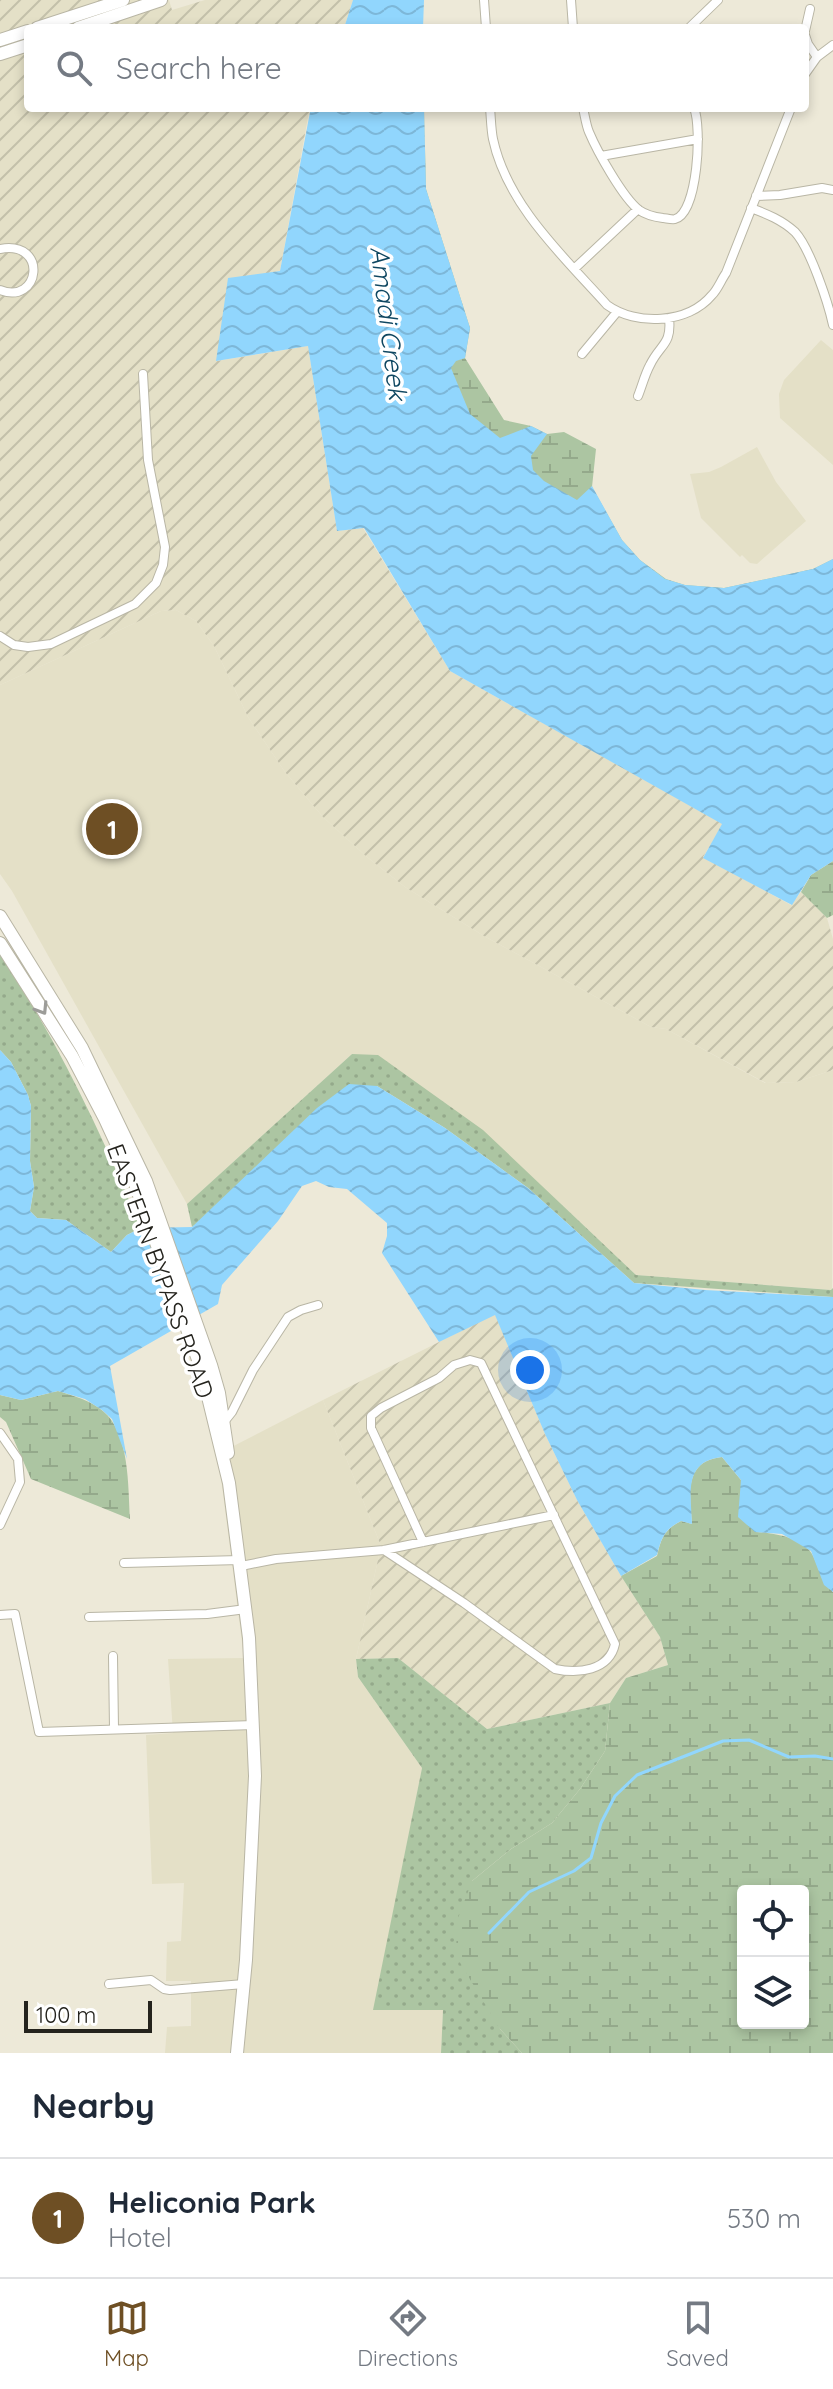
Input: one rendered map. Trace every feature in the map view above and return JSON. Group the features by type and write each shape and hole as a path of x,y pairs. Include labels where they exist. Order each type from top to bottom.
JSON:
{"main road":[{"path":"49,24 123,0"},
{"path":"90,24 161,0"},
{"path":"0,40 24,32"},
{"path":"0,54 24,46"},
{"name":"EASTERN BYPASS ROAD","path":"0,916 82,1048 141,1182 224,1422 229,1483"},
{"name":"EASTERN BYPASS ROAD","path":"0,943 72,1056 141,1182"},
{"name":"EASTERN BYPASS ROAD","path":"206,1366 241,1563 254,1725 254,1818 237,2053"}],"street":[{"path":"484,0 486,24"},
{"path":"571,0 573,24"},
{"path":"693,24 718,0"},
{"path":"807,24 810,9"},
{"path":"809,45 817,57"},
{"path":"809,68 817,57 833,45"},
{"path":"490,112 493,138 507,177 542,236 617,312 644,319 669,318 692,310 712,295 726,273 789,112"},
{"path":"584,112 587,130 601,156 638,209 670,219 681,215 687,205 696,173 695,112"},
{"path":"601,156 698,139"},
{"path":"756,196 822,188 833,190"},
{"path":"751,208 777,218 799,237 809,256 833,325"},
{"path":"574,269 638,209"},
{"path":"0,250 9,247 23,250 34,268 31,282 26,287 12,293 0,290"},
{"path":"582,354 617,312"},
{"path":"638,396 650,362 671,333 669,318"},
{"path":"0,636 14,645 51,644 135,604 156,583 163,565 165,547 148,460 143,374"},
{"path":"224,1422 288,1317 318,1305"},
{"path":"384,1550 555,1669 585,1671 604,1663 612,1655 615,1644 481,1363 470,1360 454,1365 439,1378 371,1416 371,1428 423,1542"},
{"path":"0,1433 18,1459 20,1482 0,1525"},
{"path":"124,1563 241,1563 384,1550 554,1515"},
{"path":"89,1617 207,1614 246,1609"},
{"path":"0,1615 15,1614 39,1732 254,1725"},
{"path":"113,1656 114,1729"},
{"path":"109,1984 151,1980 170,1990 244,1984"}],"shaded area":[{"path":"0,0 169,0 172,10 205,0 353,0 345,24 24,24 24,112 309,112 280,271 217,361 308,346 337,531 363,528 450,671 723,824 703,857 791,905 801,892 827,918 833,939 833,1070 796,1082 766,1083 666,1029 651,1027 484,936 405,887 323,817 285,772 248,717 214,646 196,621 176,610 161,611 0,685"},
{"path":"821,340 833,350 833,465 780,418 779,394 784,380"},
{"path":"757,447 776,482 806,521 757,564 750,563 742,555 740,557 701,518 690,474 709,472"},
{"path":"176,610 196,621 214,646 248,717 285,772 323,817 405,887 484,936 651,1027 666,1029 765,1083 796,1082 833,1070 832,1290 636,1275 483,1131 352,1054 187,1204 0,874 0,685 161,611"},
{"path":"495,1314 545,1434 577,1500 660,1637 668,1665 626,1678 610,1703 487,1729 398,1658 356,1659 381,1546 323,1400"},
{"path":"323,1400 381,1546 356,1659 358,1677 422,1768 374,2009 443,2010 441,2053 165,2053 167,2027 191,2026 191,1981 166,1981 167,1942 181,1941 184,1883 152,1884 146,1735 173,1733 168,1659 244,1658 218,1454"}],"green space":[{"path":"424,112 426,189 470,328 465,358 504,420 531,426 547,434 564,432 596,449 592,487 622,540 640,560 666,579 685,585 724,588 813,569 833,559 833,583 687,596 488,465 426,338"},
{"path":"833,861 833,915 827,918 801,892 811,875"},
{"path":"0,955 41,1020 77,1088 141,1228 127,1235 111,1252 66,1220 37,1218 30,1211 34,1187 30,1161 31,1106 11,1062 0,1050"},
{"path":"352,1054 378,1055 483,1130 636,1275 833,1288 833,1297 634,1283 528,1188 445,1128 377,1086 192,1227 187,1204"},
{"path":"58,1391 93,1404 112,1421 126,1461 130,1519 31,1479 6,1422 0,1417 0,1395 21,1400"},
{"path":"722,1457 741,1480 755,1532 778,1535 807,1548 833,1592 833,2053 522,2053 500,2029 456,1956 457,1921 472,1881 511,1849 552,1823 580,1789 605,1751 610,1703 626,1678 668,1665 660,1637 621,1576 657,1556 662,1539 671,1527 681,1521 692,1524 690,1491 695,1472 701,1465"},
{"path":"398,1658 487,1729 610,1703 605,1751 580,1789 552,1823 511,1849 472,1881 500,2029 522,2053 441,2053 443,2010 373,2010 422,1768 358,1677 356,1659"}],"water":[{"path":"353,0 424,0 423,24 345,24"},
{"name":"Amadi Creek","path":"310,112 424,112 426,189 470,328 465,358 456,361 451,368 470,414 500,438 531,426 547,434 531,456 533,470 544,481 577,500 592,486 622,540 640,560 665,579 685,585 724,588 813,569 833,559 833,861 811,875 792,905 703,858 722,824 450,671 364,528 337,531 308,346 216,361 228,278 280,271"},
{"path":"0,1050 11,1062 31,1106 30,1161 34,1187 30,1211 37,1218 66,1220 111,1252 127,1235 141,1228 192,1227 317,1108 349,1084 377,1086 445,1128 528,1188 634,1283 833,1297 833,1592 824,1585 811,1551 782,1534 755,1532 738,1517 741,1480 722,1457 709,1460 695,1472 691,1491 692,1524 681,1521 671,1527 662,1539 657,1555 621,1576 577,1500 545,1434 495,1315 439,1342 382,1253 387,1223 347,1189 329,1187 316,1181 302,1186 278,1221 222,1285 218,1304 110,1366 127,1459 112,1419 85,1399 58,1391 21,1400 0,1395"}],"waterway":[{"path":"489,1933 529,1892 574,1871 591,1858 601,1823 615,1796 637,1775 723,1741 749,1740 789,1757 833,1759"}],"place":[{"name":"Heliconia Park","path":"112,829"}]}
